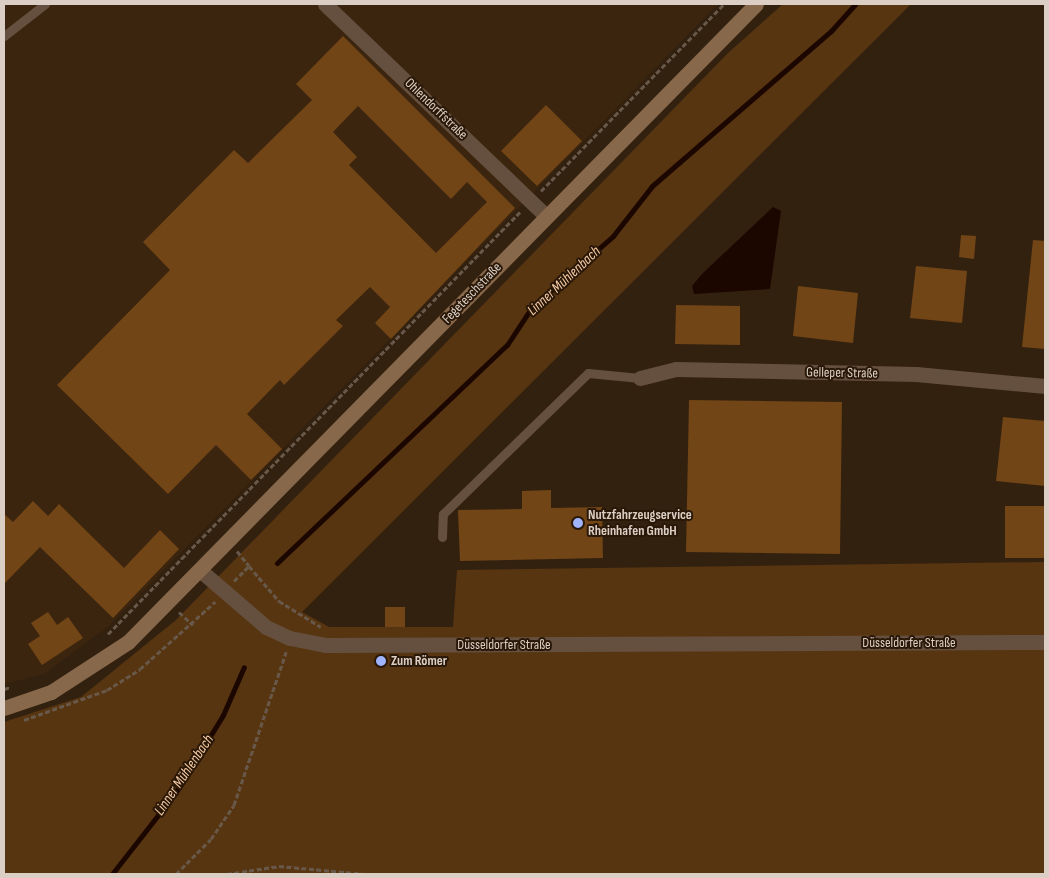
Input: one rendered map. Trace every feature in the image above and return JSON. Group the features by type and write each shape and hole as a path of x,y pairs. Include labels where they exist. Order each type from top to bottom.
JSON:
{"main road":[{"name":"Fegeteschstraße","path":"201,571 747,9 756,4"},
{"path":"4,708 51,692 86,673 128,642 201,571"}],"street":[{"name":"Ohlendorffstraße","path":"325,4 546,216"},
{"name":"Gelleper Straße","path":"640,378 695,370 916,374 1045,386"},
{"name":"Düsseldorfer Straße","path":"201,571 266,627 290,638 326,645 1045,642"}],"lane":[{"path":"4,36 45,4"},
{"path":"442,537 443,514 588,372 640,378"}],"path":[{"path":"102,640 724,4"},
{"path":"13,723 108,690 193,625 249,566 279,601 321,627"},
{"path":"176,874 211,839 234,805 290,638"},
{"path":"4,689 20,684"},
{"path":"227,874 279,866 366,874"}],"shaded area":[{"path":"4,4 718,4 109,626 44,674 4,684"},
{"path":"783,4 911,4 302,612 329,627 453,627 457,570 1045,562 1045,874 4,874 4,722 81,697 176,620 728,53"},
{"path":"773,207 781,211 770,289 694,294 692,286 702,274"}],"building":[{"path":"343,36 515,208 391,339 375,323 390,307 370,287 336,320 343,326 284,385 280,380 247,414 282,449 251,480 216,445 168,494 57,385 170,270 143,242 234,150 248,163 312,100 296,84","holes":["358,106 451,199 467,182 487,202 436,253 349,165 357,157 333,132"]},
{"path":"546,105 582,141 537,186 501,151"},
{"path":"961,235 976,236 974,259 959,257"},
{"path":"1033,240 1045,241 1045,349 1022,347"},
{"path":"916,266 967,271 962,323 910,318"},
{"path":"798,286 858,293 853,343 793,336"},
{"path":"676,305 740,306 740,345 675,344"},
{"path":"689,400 842,402 840,554 686,552"},
{"path":"1003,417 1045,421 1045,486 996,481"},
{"path":"551,490 551,508 602,507 603,558 460,561 458,510 522,509 522,491"},
{"path":"33,501 48,516 59,504 124,568 160,530 179,549 113,618 40,547 4,584 4,514 13,522"},
{"path":"1005,506 1045,506 1045,558 1005,558"},
{"path":"385,607 405,607 405,627 385,627"},
{"path":"48,612 57,625 68,617 83,638 42,665 28,644 40,636 31,623"}],"waterway":[{"name":"Linner Mühlenbach","path":"277,563 507,345 532,307 613,236 652,186 831,31 855,4"},
{"name":"Linner Mühlenbach","path":"112,874 176,792 223,715 244,667"}],"place":[{"name":"Nutzfahrzeugservice Rheinhafen GmbH","path":"578,523"},
{"name":"Zum Römer","path":"381,661"}]}
